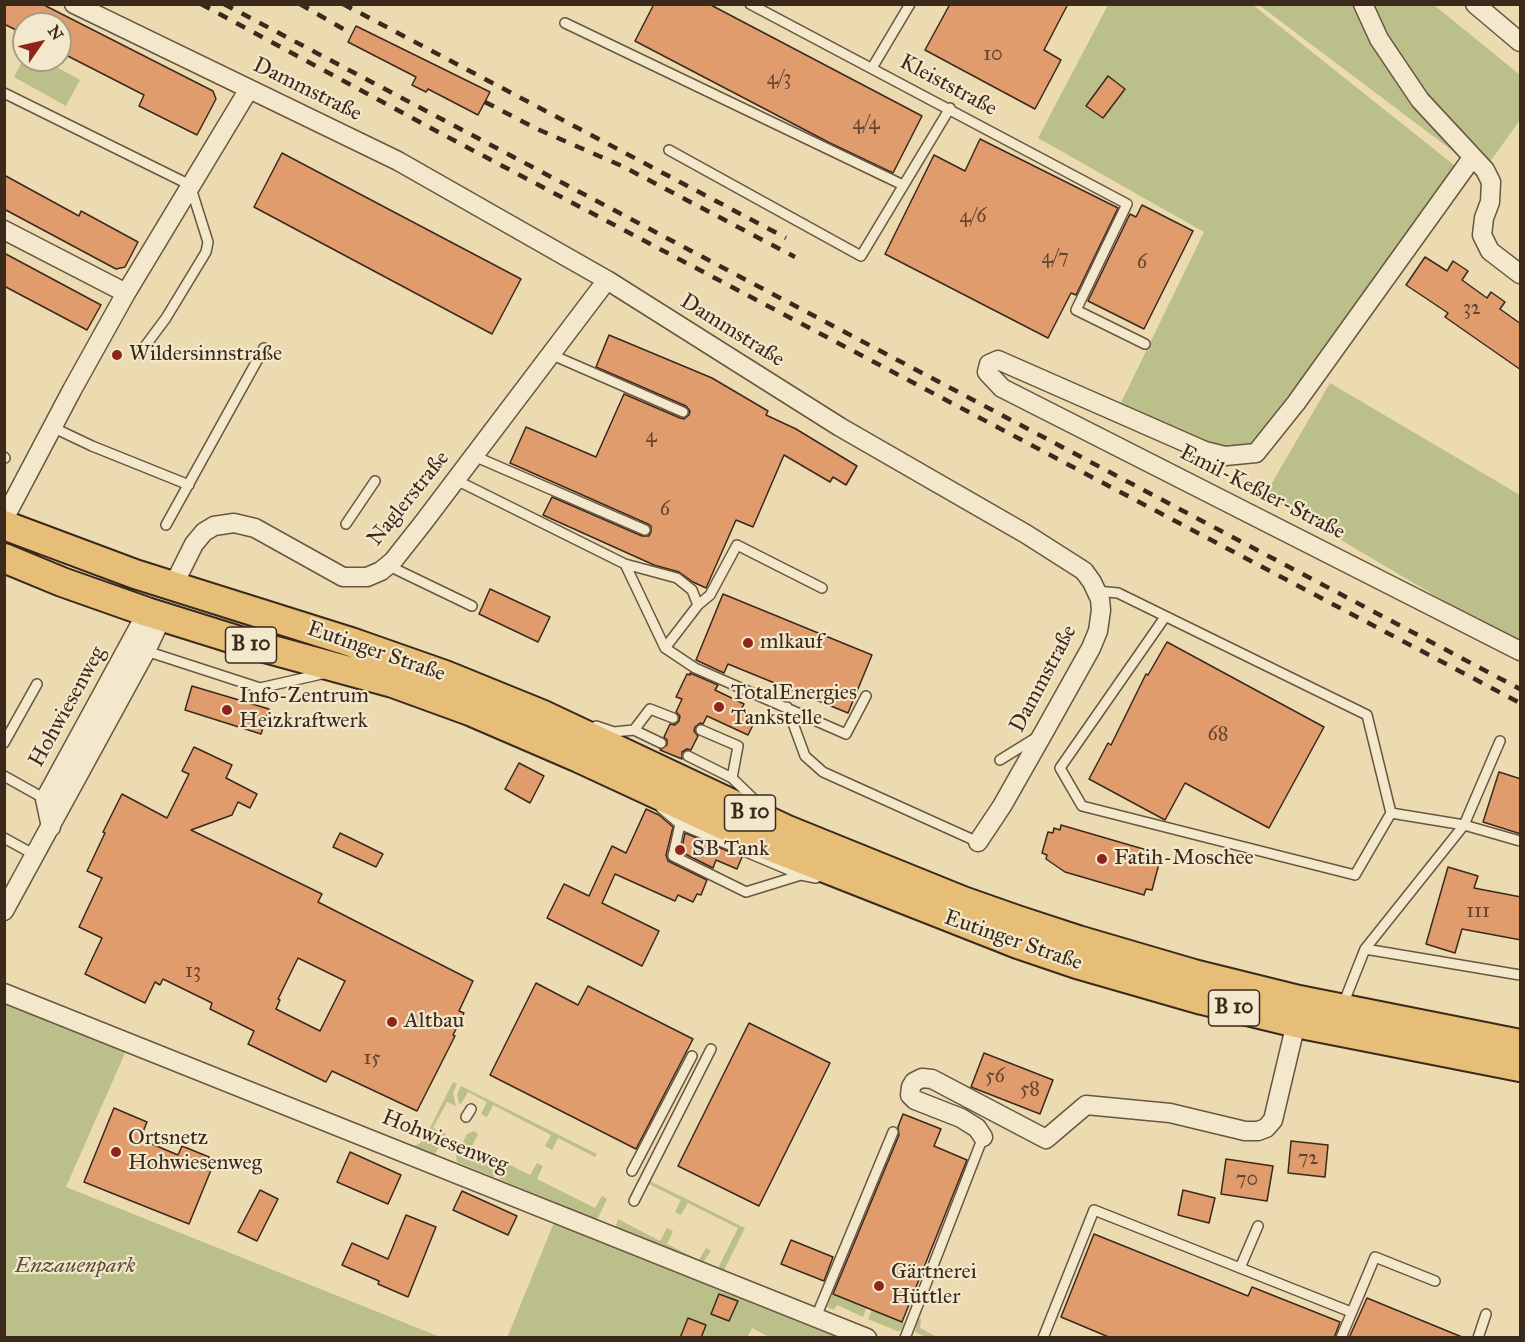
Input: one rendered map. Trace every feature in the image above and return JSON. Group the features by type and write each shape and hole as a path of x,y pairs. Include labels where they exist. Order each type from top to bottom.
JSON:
{"main road":[{"name":"Eutinger Straße","path":"4,525 165,584 346,656 428,695 536,725 963,901 1078,940 1194,974 1341,1009 1521,1044"},
{"name":"Eutinger Straße","path":"4,558 38,573 154,615 346,656 482,690 629,781 769,846 986,933 1077,964 1202,1000 1296,1023 1521,1067"},
{"path":"154,615 165,584"}],"street":[{"name":"Dammstraße","path":"74,4 398,161 607,280 840,427 1084,571 1098,591 1101,610 1098,631 1091,648 1002,806 978,842"},
{"path":"1363,4 1379,39 1420,100 1485,170 1491,182 1490,202 1484,218 1482,235 1490,251 1521,274"},
{"path":"1475,4 1521,42"},
{"path":"4,519 25,468 52,427 126,293 249,89"},
{"name":"Emil-Keßler-Straße","path":"1472,158 1296,403 1256,453 1225,456 1205,451 998,360 989,364 987,372 1002,388 1521,651"},
{"path":"4,230 126,293"},
{"name":"Naglerstraße","path":"165,584 204,532 214,526 234,523 255,528 343,577 367,577 381,571 418,530 607,280"},
{"name":"Hohwiesenweg","path":"4,911 62,808 154,615"},
{"name":"Hohwiesenweg","path":"51,827 45,799 138,648"},
{"name":"Hohwiesenweg","path":"4,993 764,1293 867,1338"},
{"path":"983,1137 976,1128 961,1118 915,1100 910,1095 911,1087 922,1078 932,1079 1004,1119 1046,1139 1086,1105 1170,1113 1245,1131 1258,1131 1266,1128 1273,1120 1296,1023"}],"lane":[{"name":"Kleiststraße","path":"750,4 950,108 1127,204 1076,310 1144,344"},
{"path":"872,68 910,4"},
{"path":"565,22 903,185"},
{"path":"4,93 190,185 208,242 206,252 166,318 141,353"},
{"path":"669,150 861,256 950,108"},
{"path":"166,525 264,348"},
{"path":"550,354 683,412"},
{"path":"52,427 92,446 189,485"},
{"path":"474,456 645,530"},
{"path":"456,480 625,564 677,578 692,590 698,605"},
{"path":"346,524 375,481"},
{"path":"665,648 698,605 710,595 737,545 822,588"},
{"path":"625,564 665,648 695,668 846,734 866,696"},
{"path":"387,565 472,606"},
{"path":"1098,591 1118,593 1367,715 1391,813 1355,875 1082,806 1060,768 1165,617"},
{"path":"138,648 260,688 346,656"},
{"path":"4,743 38,684"},
{"path":"482,690 505,690 583,722 614,732 634,730 661,743"},
{"path":"787,707 805,756 823,772 978,842"},
{"path":"634,730 650,709 673,718"},
{"path":"700,730 738,746 732,778"},
{"path":"1000,760 1044,732"},
{"path":"1341,1009 1365,949 1464,825 1500,741"},
{"path":"688,756 732,778 785,829"},
{"path":"4,776 62,808"},
{"path":"629,781 680,824 801,875 880,891"},
{"path":"1391,813 1464,825 1521,841"},
{"path":"680,824 673,856 746,892 801,875"},
{"path":"4,837 35,855"},
{"path":"1365,949 1521,975"},
{"path":"634,1201 711,1049"},
{"path":"632,1171 692,1056"},
{"path":"816,1317 893,1132"},
{"path":"905,1338 983,1137"},
{"path":"1043,1338 1095,1209 1351,1312"},
{"path":"1240,1268 1258,1226"},
{"path":"1341,1338 1375,1257 1436,1281"},
{"path":"1478,1338 1486,1314"}],"green space":[{"path":"1108,5 1253,5 1459,169 1256,453 1225,456 1116,413 1204,232 1038,138"},
{"path":"1259,5 1434,5 1520,75 1520,120 1482,173"},
{"path":"17,72 66,72 80,80 66,106 14,77"},
{"path":"1330,383 1520,495 1520,646 1265,495"},
{"name":"Enzauenpark","path":"4,991 129,1044 66,1187 440,1337 5,1337"},
{"path":"453,1082 457,1084 453,1093 456,1106 447,1102 433,1128 446,1134 435,1154 410,1147 419,1144 425,1138"},
{"path":"461,1086 597,1154 595,1157 558,1138 552,1150 545,1146 551,1135 493,1105 487,1117 481,1114 487,1102 468,1092 461,1104 459,1103 457,1094"},
{"path":"474,1131 478,1134 472,1146 530,1175 537,1163 543,1166 537,1179 595,1208 602,1196 607,1199 598,1218 595,1220 558,1206 555,1202 499,1179 495,1175 494,1177 457,1162 456,1156 467,1134"},
{"path":"648,1180 745,1228 722,1274 719,1266 738,1228 688,1203 681,1215 675,1212 681,1200 647,1183"},
{"path":"618,1219 660,1241 667,1228 673,1231 667,1244 699,1260 706,1248 711,1251 702,1264 615,1229"},
{"path":"555,1220 850,1337 769,1337 752,1328 747,1338 507,1338"},
{"path":"831,1293 867,1307 863,1317 837,1305 834,1310 827,1307"},
{"path":"872,1309 905,1323 904,1326 897,1331 868,1319"},
{"path":"917,1318 921,1319 920,1328 937,1337 926,1337 915,1332"}],"building":[{"path":"4,4 42,4 58,12 12,12 12,28 4,24"},
{"path":"654,4 709,4 922,116 893,173 830,143 635,41"},
{"path":"950,4 1068,4 1044,50 1061,60 1035,109 925,50"},
{"path":"72,19 213,91 216,99 197,135 139,106 144,95 72,58"},
{"path":"356,26 490,92 478,115 428,89 426,92 412,85 416,77 348,42"},
{"path":"1108,76 1125,89 1103,118 1086,106"},
{"path":"980,139 1118,208 1076,295 1071,293 1048,338 885,254 934,155 965,171"},
{"path":"282,153 521,279 492,334 254,207"},
{"path":"4,175 79,216 81,211 138,242 125,267 116,269 4,209"},
{"path":"1142,205 1193,231 1144,329 1088,301 1130,214 1136,217"},
{"path":"4,253 101,305 87,330 4,286"},
{"path":"1425,257 1447,271 1453,261 1468,271 1462,280 1487,298 1491,292 1505,302 1500,309 1521,324 1521,370 1445,317 1448,313 1406,285"},
{"path":"609,335 712,378 768,411 766,415 796,429 857,466 846,485 833,477 830,482 784,455 753,527 736,520 706,588 679,572 654,565 543,515 552,497 642,536 649,536 651,532 651,526 648,524 510,463 526,427 596,457 624,394 680,418 684,419 689,415 690,411 686,406 596,367"},
{"path":"490,589 550,617 538,642 479,614"},
{"path":"723,594 872,655 848,713 728,664 724,673 696,660"},
{"path":"1167,642 1324,727 1269,828 1185,783 1165,820 1089,779 1108,743 1111,745 1146,674 1148,675"},
{"path":"690,673 718,685 715,690 744,704 740,712 756,719 748,735 707,716 703,724 700,723 695,727 694,731 698,736 691,750 687,749 682,752 682,759 660,750 667,745 664,737 670,724 675,725 679,721 680,716 676,712 682,699 676,697 687,674 690,675"},
{"name":"Info-Zentrum Heizkraftwerk","path":"192,686 269,709 261,734 185,710"},
{"path":"194,747 232,765 226,778 257,794 250,808 238,802 232,815 191,830 322,894 318,902 473,981 459,1011 464,1013 453,1035 455,1036 417,1111 332,1071 326,1082 248,1044 254,1031 210,1009 212,1003 163,979 160,985 155,982 145,1003 85,974 102,938 79,927 102,878 87,871 105,833 103,832 122,794 167,818 189,774 182,771","holes":["298,958 345,981 320,1031 276,1009 280,1000 278,999"]},
{"path":"519,763 544,776 530,803 505,789"},
{"path":"1499,772 1521,779 1521,834 1483,822"},
{"path":"646,809 659,815 673,827 666,855 668,861 707,880 701,895 697,894 693,902 678,895 675,901 615,874 602,903 659,931 642,966 547,918 564,884 589,896 612,846 626,853"},
{"name":"Fatih-Moschee","path":"1061,825 1157,853 1155,858 1160,860 1152,890 1146,889 1144,895 1065,872 1046,859 1047,855 1042,853 1048,832 1053,833 1054,828 1060,830"},
{"path":"340,833 383,854 376,867 333,847"},
{"path":"685,833 742,857 737,869 716,860 713,868 681,852"},
{"path":"1448,867 1478,876 1474,888 1521,897 1521,940 1462,929 1455,953 1426,944"},
{"path":"536,983 578,1005 588,986 693,1039 636,1149 490,1075"},
{"path":"749,1023 830,1063 759,1206 678,1166"},
{"path":"984,1053 1053,1080 1040,1114 971,1087"},
{"path":"114,1108 147,1122 140,1139 178,1155 182,1146 209,1157 205,1167 211,1170 189,1224 84,1182"},
{"path":"903,1114 941,1129 934,1146 967,1160 902,1322 833,1294 899,1135 898,1127"},
{"path":"1291,1141 1328,1145 1325,1177 1288,1173"},
{"path":"350,1152 401,1175 388,1204 337,1182"},
{"path":"1226,1159 1273,1166 1267,1201 1221,1194"},
{"path":"260,1190 278,1199 257,1241 238,1232"},
{"path":"1183,1190 1215,1198 1209,1223 1178,1215"},
{"path":"462,1191 517,1216 508,1235 453,1210"},
{"path":"406,1215 436,1227 408,1297 342,1265 352,1243 388,1259"},
{"path":"1094,1234 1248,1296 1252,1287 1340,1322 1334,1338 1111,1338 1061,1317"},
{"path":"791,1240 833,1257 824,1281 781,1264"},
{"path":"719,1294 738,1301 729,1321 711,1314"},
{"path":"1367,1298 1462,1337 1462,1338 1349,1338"},
{"path":"688,1318 706,1325 701,1338 680,1338"}],"railway":[{"path":"201,4 442,134 1520,703"},
{"path":"224,4 1520,689"},
{"path":"300,4 352,34"},
{"path":"343,4 786,238"},
{"path":"485,102 535,128 622,166 795,257"}],"place":[{"name":"Wildersinnstraße","path":"117,355"},
{"name":"mlkauf","path":"748,643"},
{"name":"TotalEnergies Tankstelle","path":"719,707"},
{"name":"Info-Zentrum Heizkraftwerk","path":"227,710"},
{"name":"SB Tank","path":"680,850"},
{"name":"Fatih-Moschee","path":"1102,859"},
{"name":"Altbau","path":"392,1022"},
{"name":"Ortsnetz Hohwiesenweg","path":"116,1152"},
{"name":"Gärtnerei Hüttler","path":"879,1286"}]}
